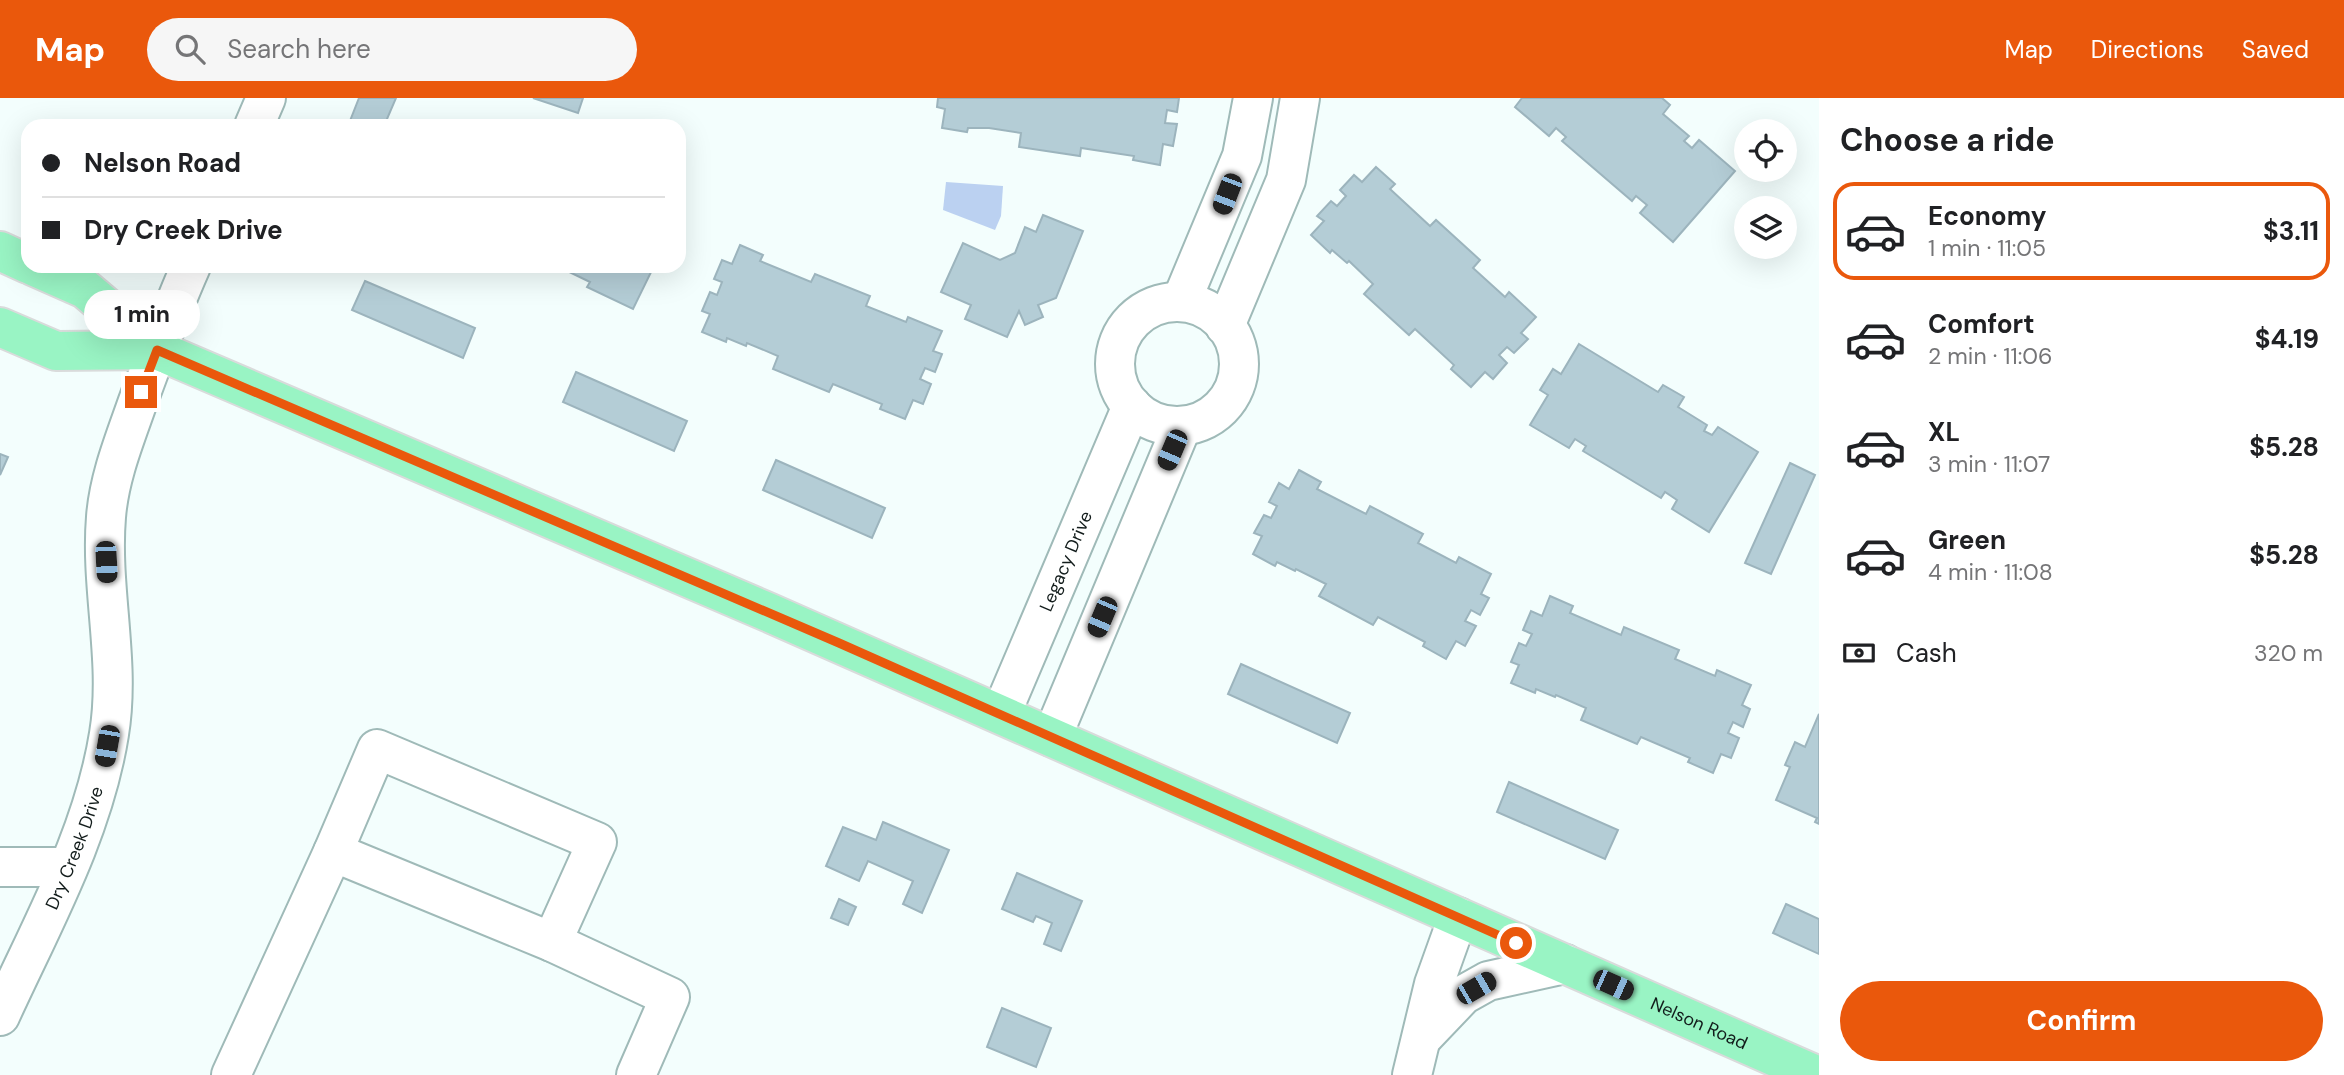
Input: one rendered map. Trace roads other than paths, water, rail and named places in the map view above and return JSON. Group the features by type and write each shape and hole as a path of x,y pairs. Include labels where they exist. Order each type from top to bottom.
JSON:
{"main road":[{"path":"0,251 21,261"},
{"name":"Nelson Road","path":"49,273 85,289 157,350 1001,714 1816,1075"},
{"name":"Nelson Road","path":"0,327 56,351 157,350"}],"street":[{"path":"257,119 266,98"},
{"path":"1181,302 1242,156 1253,98"},
{"path":"1226,326 1286,180 1300,98"},
{"name":"Dry Creek Drive","path":"0,1016 91,815 110,732 112,676 105,537 109,495 126,434 188,273"},
{"path":"1181,302 1210,312 1226,326 1238,355 1234,388 1214,414 1182,426 1150,420 1132,406 1116,377 1115,356 1121,337 1133,320 1150,308 1181,302"},
{"name":"Legacy Drive","path":"1001,714 1132,406"},
{"path":"1052,737 1182,426"},
{"path":"231,1075 377,749 597,842 552,942"},
{"path":"333,852 552,942 670,997 636,1075"},
{"path":"0,867 68,867"},
{"path":"1412,1075 1434,984 1458,917"},
{"path":"1422,1038 1464,995 1488,981 1565,964"}],"water":[{"path":"946,182 1003,186 1001,216 995,230 943,210"}]}
